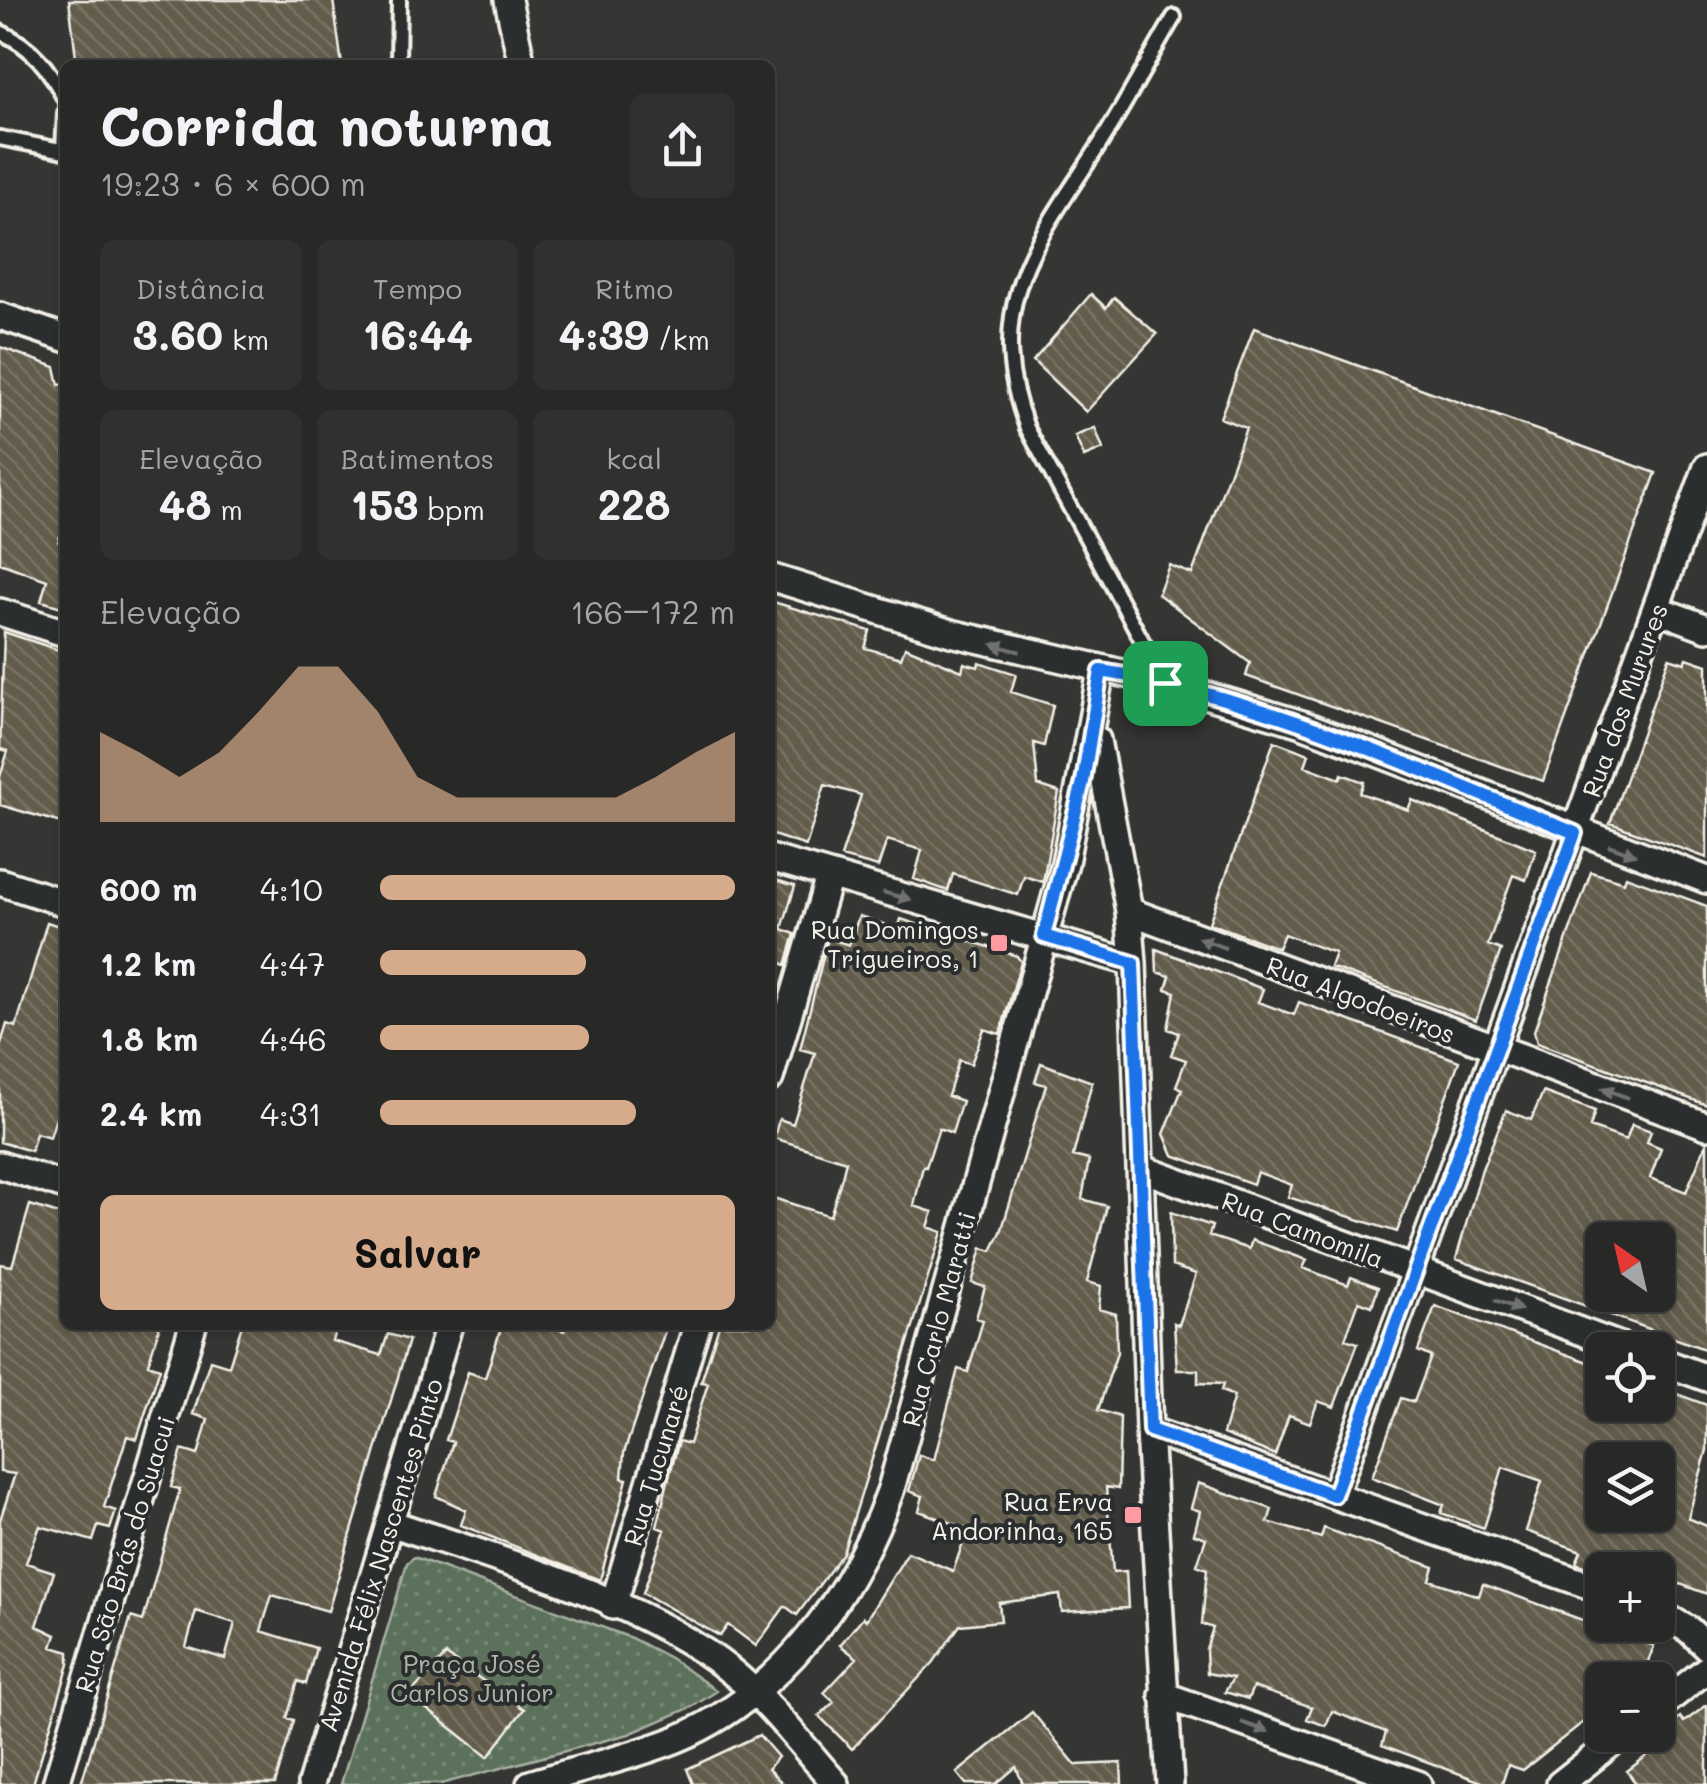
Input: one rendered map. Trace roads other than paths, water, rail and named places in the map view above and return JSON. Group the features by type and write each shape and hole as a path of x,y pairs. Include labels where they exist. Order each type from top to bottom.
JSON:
{"street":[{"path":"508,0 521,60"},
{"path":"0,316 60,336"},
{"name":"Rua dos Murures","path":"1334,1495 1707,468"},
{"path":"775,578 951,632 1101,671 1165,683 1302,724 1575,833 1707,880"},
{"path":"1656,610 1707,628"},
{"path":"0,612 60,631"},
{"name":"Rua Carlo Maratti","path":"530,1784 675,1739 754,1693 804,1643 853,1578 872,1542 891,1489 1065,863 1094,725 1101,671"},
{"path":"1094,725 1129,912 1133,963 1144,1169 1150,1430 1170,1784"},
{"path":"775,860 1133,963"},
{"path":"775,1061 830,877"},
{"path":"0,882 60,901"},
{"name":"Rua Algodoeiros","path":"1129,912 1707,1126"},
{"name":"Rua Camomila","path":"1144,1169 1585,1333"},
{"path":"1,1170 60,1185"},
{"name":"Rua São Brás do Suacui","path":"56,1784 191,1330"},
{"name":"Avenida Félix Nascentes Pinto","path":"311,1784 448,1330"},
{"name":"Rua Tucunaré","path":"613,1606 695,1330"},
{"path":"1675,1366 1707,1378"},
{"path":"1150,1430 1585,1584"},
{"path":"390,1523 613,1606 704,1651 754,1693 836,1784"},
{"path":"1675,1622 1707,1647"},
{"path":"1675,1694 1707,1669"},
{"path":"1163,1695 1418,1784"},
{"path":"1560,1784 1600,1752"}],"lane":[{"path":"398,60 400,0"},
{"path":"1165,683 1026,428 1014,394 1007,348 1014,300 1030,253 1174,17"},
{"path":"0,32 18,40 50,70 60,90"},
{"path":"0,138 60,150"}],"place":[{"name":"Rua Domingos Trigueiros, 1","path":"999,943"},
{"name":"Rua Erva Andorinha, 165","path":"1133,1515"}],"park label":[{"name":"Praça José Carlos Junior","path":"472,1678"}]}
